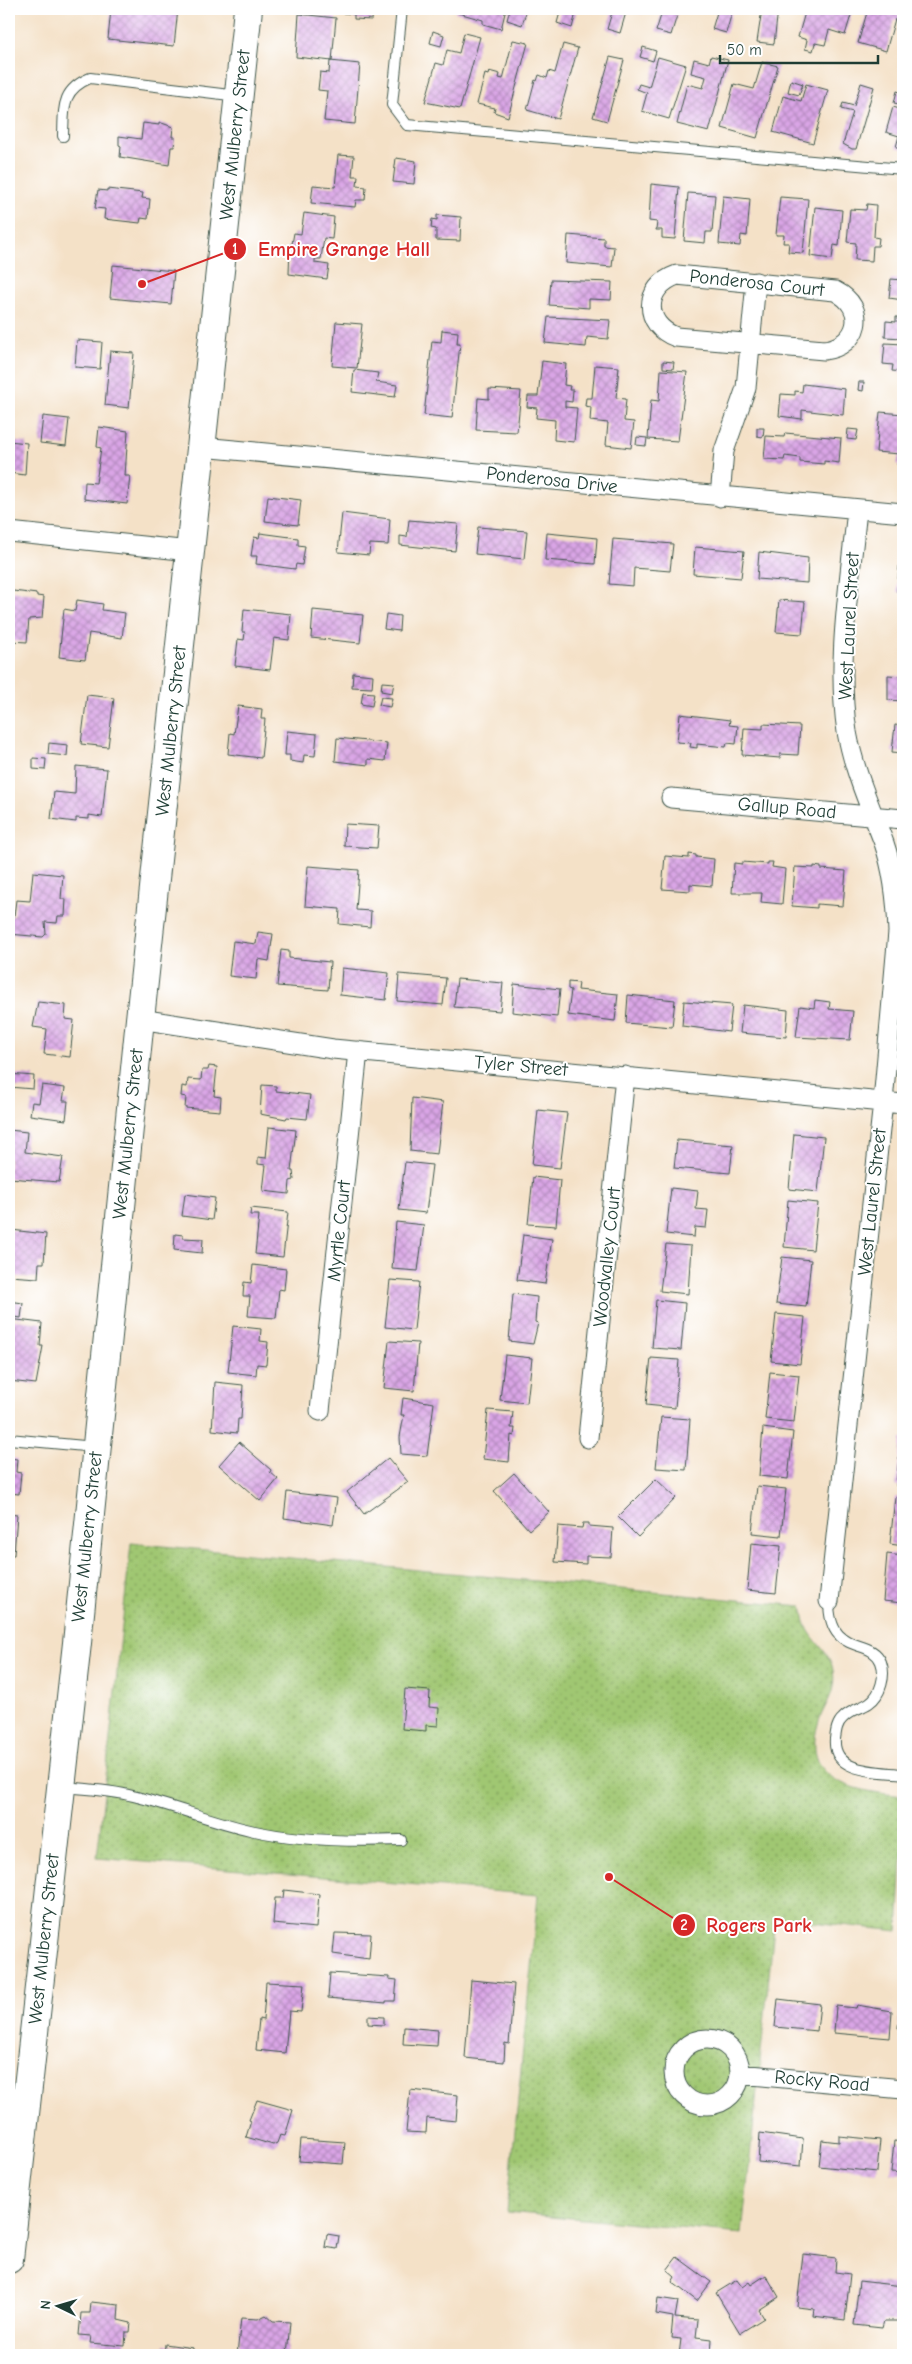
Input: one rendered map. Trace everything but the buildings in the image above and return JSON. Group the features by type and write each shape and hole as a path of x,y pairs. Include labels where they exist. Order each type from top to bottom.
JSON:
{"main road":[{"name":"West Mulberry Street","path":"9,2259 248,9"}],"street":[{"name":"Ponderosa Court","path":"677,275 756,282 835,291 848,299 855,312 856,320 855,328 848,341 835,349 824,350 676,337 657,324 653,317 652,302 654,294 663,282 677,275"},
{"path":"720,497 724,451 746,388 756,282"},
{"name":"Ponderosa Drive","path":"202,447 903,513"},
{"name":"West Laurel Street","path":"829,1601 897,955 898,910 890,865 853,758 844,707 843,682 857,509"},
{"path":"9,532 190,551"},
{"name":"Gallup Road","path":"671,798 903,819"},
{"name":"Tyler Street","path":"140,1019 358,1051 903,1104"},
{"name":"Myrtle Court","path":"320,1411 358,1051"},
{"name":"Woodvalley Court","path":"588,1438 626,1076"},
{"name":"Rocky Road","path":"740,2074 903,2089"}],"lane":[{"path":"402,9 392,105 407,125 903,169"},
{"path":"63,136 64,101 76,84 90,78 239,96"},
{"path":"9,1439 96,1447"},
{"path":"829,1601 831,1624 836,1633 845,1641 870,1650 880,1660 882,1672 882,1682 870,1703 849,1712 841,1719 835,1738 838,1755 845,1764 859,1769 903,1774"},
{"path":"60,1787 132,1795 251,1830 289,1836 333,1840 401,1840"}],"green space":[{"path":"131,1543 802,1606 805,1623 829,1658 834,1678 832,1692 818,1724 815,1744 818,1760 826,1772 838,1781 869,1791 903,1796 903,1839 898,1931 775,1918 742,2234 507,2212 538,1895 97,1858"}],"place":[{"name":"Empire Grange Hall","path":"142,284"},
{"name":"Rogers Park","path":"609,1877"}]}
